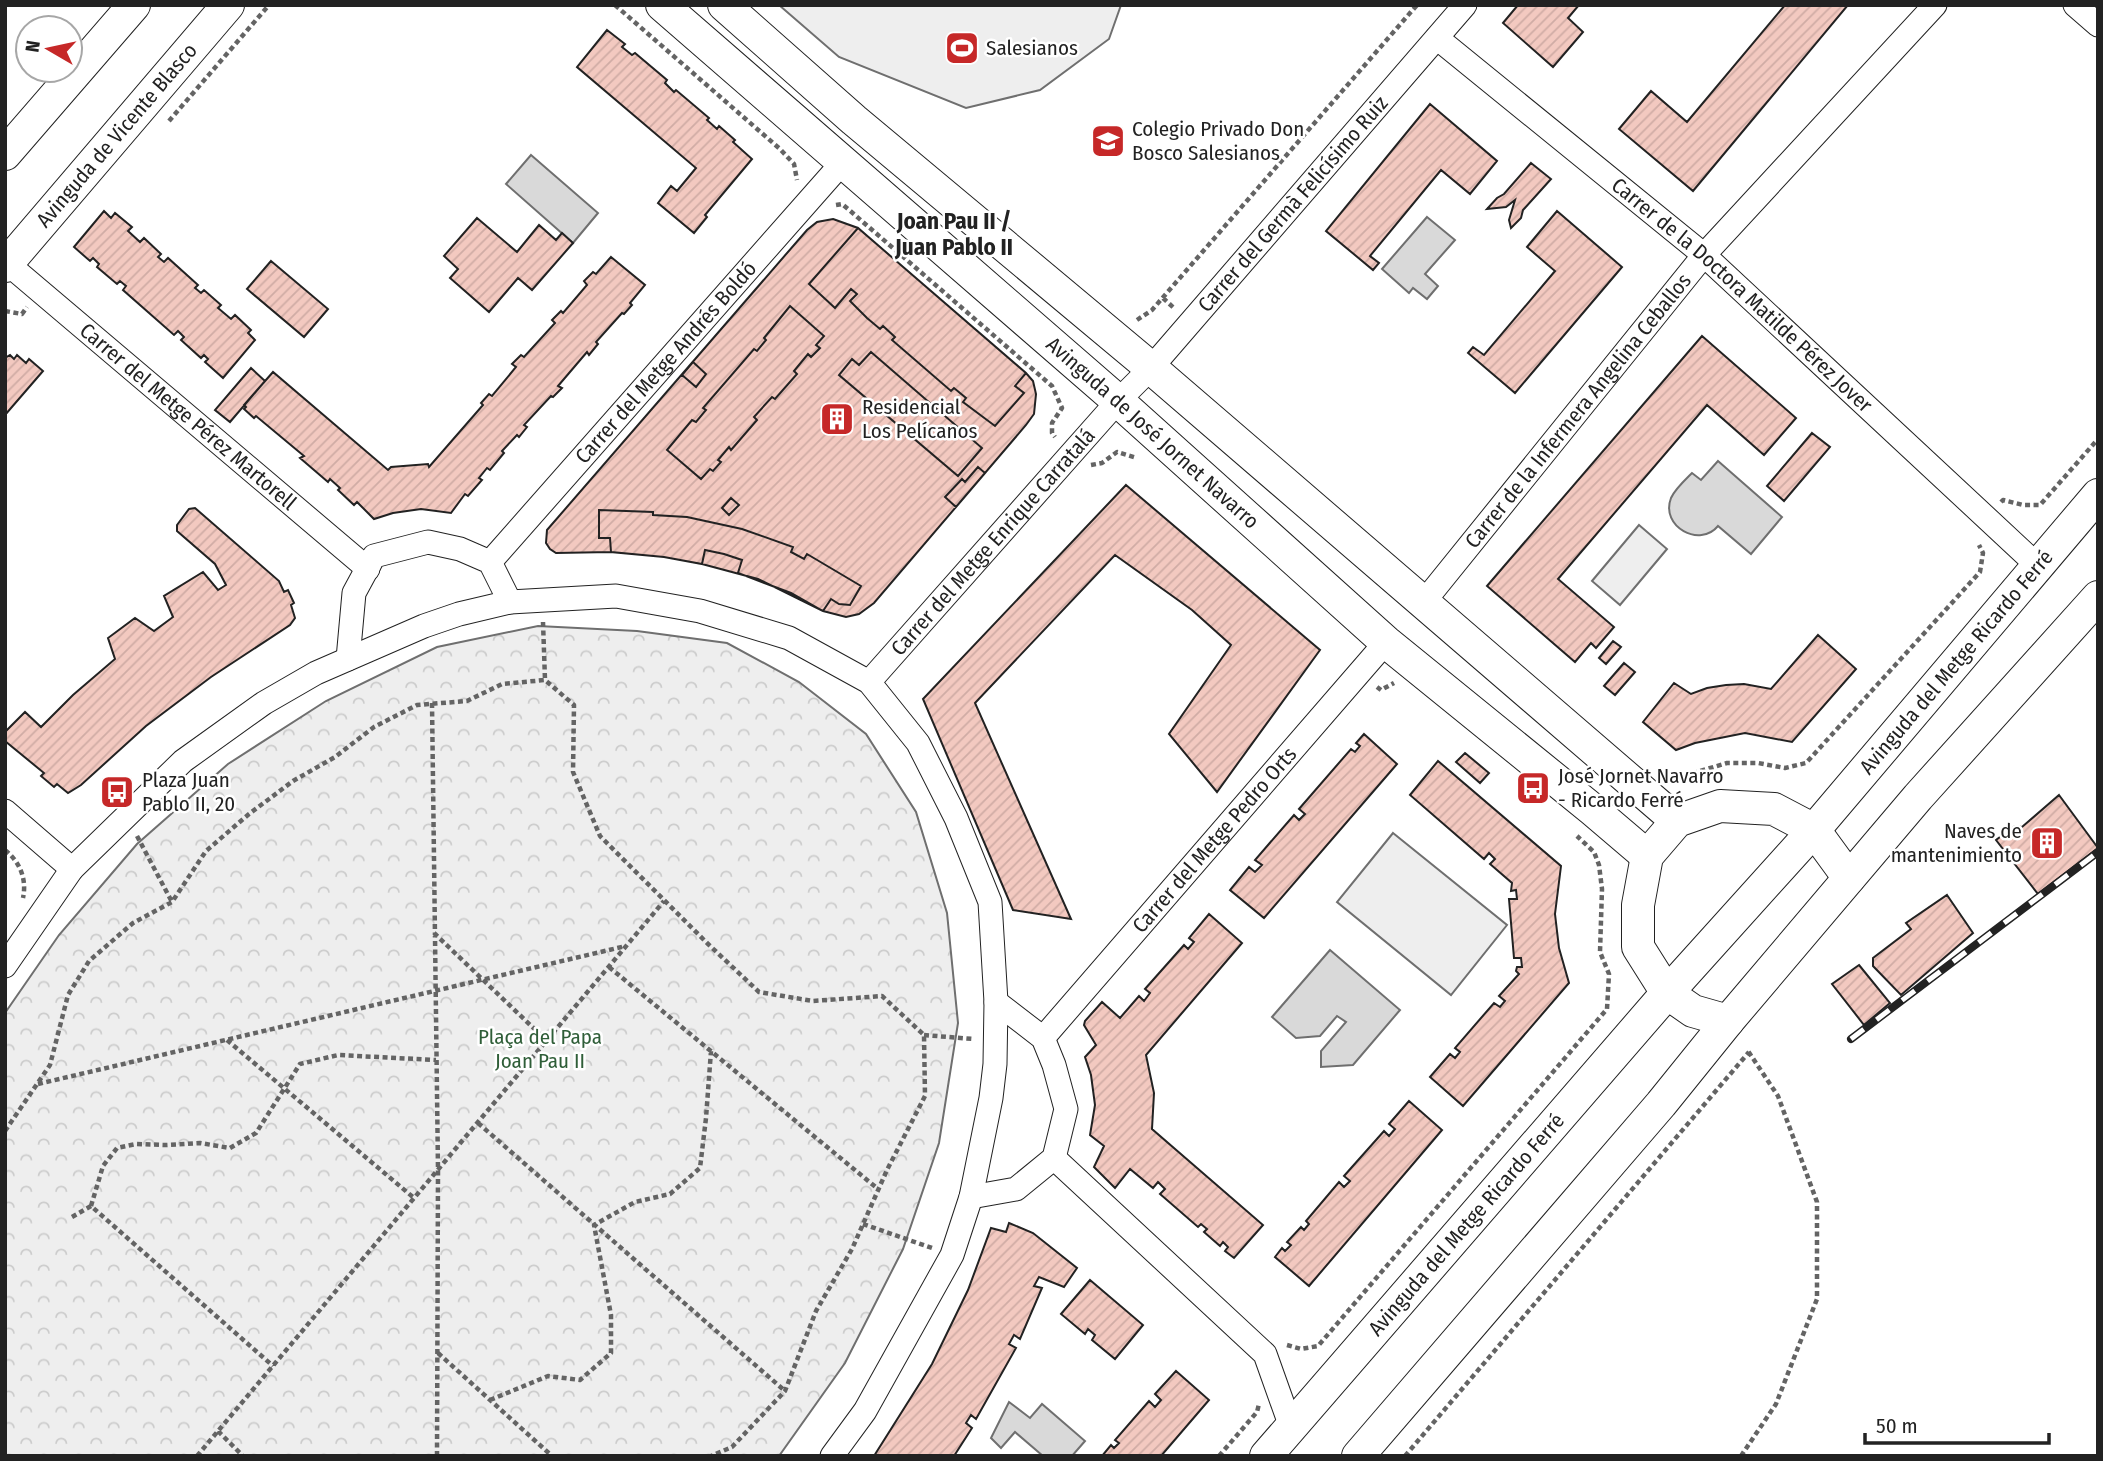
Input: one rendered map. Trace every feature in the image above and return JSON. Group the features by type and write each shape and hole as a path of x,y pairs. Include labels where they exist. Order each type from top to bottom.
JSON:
{"street":[{"path":"5,154 134,5"},
{"name":"Avinguda de Vicente Blasco","path":"6,265 228,5"},
{"name":"Avinguda de José Jornet Navarro","path":"662,5 1118,401 1590,828 1647,856"},
{"path":"724,5 853,120 1151,368 1677,821"},
{"name":"Carrer del Germà Felicísimo Ruiz","path":"1118,401 1151,368 1465,5"},
{"name":"Carrer de la Infermera Angelina Ceballos","path":"1423,603 1704,255 1934,5"},
{"path":"2075,5 2098,25"},
{"name":"Carrer de la Doctora Matilde Pérez Jover","path":"1437,38 1704,255 2037,565"},
{"name":"Carrer del Metge Andrés Boldó","path":"490,562 842,163"},
{"name":"Carrer del Metge Pérez Martorell","path":"6,265 368,569"},
{"name":"Carrer del Metge Enrique Carratalá","path":"869,682 1118,401"},
{"name":"Avinguda del Metge Ricardo Ferré","path":"1266,1456 1667,993 1814,830 2098,495"},
{"path":"348,659 354,593 374,555 428,541 460,549 490,562 510,603"},
{"path":"5,966 72,869 184,761 264,703 316,673 424,626 459,614 510,603 617,596 700,611 789,638 869,682 918,743 956,818 990,902 996,1002 995,1041 991,1098 971,1196 952,1255 865,1411 832,1456"},
{"path":"1358,1456 1661,1104 1917,797 2098,597"},
{"name":"Carrer del Metge Pedro Orts","path":"1043,1038 1386,642"},
{"path":"1728,1021 1693,1011 1667,993 1639,947 1638,905 1647,856 1677,821 1720,806 1774,809 1814,830 1849,878"},
{"path":"5,811 72,869"},
{"path":"971,1196 1016,1189 1054,1158 1066,1109 1054,1065 1043,1038 996,1002"},
{"path":"1054,1158 1265,1354 1291,1427"}],"path":[{"path":"161,130 269,5"},
{"path":"615,5 780,149 794,164 797,180 811,198 824,207 842,204 1052,386 1062,408 1052,423 1052,433 1071,454 1088,466 1102,463 1116,452 1134,456 1145,465"},
{"path":"1136,321 1152,310 1418,5"},
{"path":"5,311 22,314 40,291"},
{"path":"1664,776 1690,774 1727,763 1758,763 1785,768 1806,763 1980,572 1983,552 1974,534 1985,516 2003,500 2023,505 2040,505 2098,439"},
{"path":"542,601 545,680 573,705 573,772 600,836 664,901 759,992 813,1002 882,996 924,1035 995,1041"},
{"path":"1360,673 1381,690 1395,682 1404,689"},
{"path":"5,1131 50,1065 68,995 89,961 133,923 172,902 206,850 249,814 293,781 335,757 374,727 417,705 467,701 502,684 545,680"},
{"path":"432,703 438,1170 437,1456"},
{"path":"127,817 172,902"},
{"path":"1265,1354 1280,1343 1301,1349 1318,1346 1607,1009 1610,994 1609,974 1600,952 1602,889 1599,865 1590,828 1570,830"},
{"path":"5,849 16,859 22,874 25,889 20,909"},
{"path":"197,1456 664,901"},
{"path":"434,933 547,1041"},
{"path":"36,1085 626,946"},
{"path":"609,967 878,1189"},
{"path":"1728,1021 1778,1096 1817,1202 1817,1299 1776,1404 1741,1456"},
{"path":"710,1456 732,1447 785,1391 816,1311 852,1249 878,1189 925,1096 924,1035"},
{"path":"227,1040 414,1198"},
{"path":"594,1225 635,1202 670,1194 700,1168 711,1051"},
{"path":"1405,1456 1749,1052"},
{"path":"72,1217 91,1206 103,1166 117,1148 136,1144 200,1143 230,1148 256,1133 300,1064 338,1055 436,1060"},
{"path":"478,1123 785,1391"},
{"path":"91,1206 273,1366"},
{"path":"863,1224 952,1255"},
{"path":"490,1399 548,1376 580,1380 611,1353 611,1315 594,1225"},
{"path":"438,1352 552,1456"},
{"path":"1219,1456 1257,1412 1261,1395"},
{"path":"218,1431 243,1456"}],"green space":[{"name":"Salesianos","path":"779,5 1121,5 1109,39 1040,90 966,108 839,57"},
{"path":"1639,525 1667,549 1620,605 1592,581"},
{"name":"Plaça del Papa Joan Pau II","path":"538,626 637,631 727,643 799,682 866,734 916,812 947,913 958,1023 939,1143 903,1249 845,1363 779,1456 5,1456 5,1013 59,935 137,844 228,764 326,701 437,647"},
{"path":"1393,833 1507,925 1451,995 1337,902"}],"shaded area":[{"path":"531,155 598,213 573,243 506,184"},
{"path":"1427,217 1455,240 1425,274 1438,286 1427,299 1413,288 1409,293 1382,269"},
{"path":"1718,461 1782,517 1751,554 1718,526 1702,535 1692,534 1676,525 1671,518 1671,498 1678,488 1692,473 1701,480"},
{"path":"1330,950 1400,1010 1353,1065 1321,1067 1321,1051 1346,1022 1337,1016 1320,1036 1296,1038 1272,1017"},
{"path":"1009,1402 1030,1418 1042,1404 1085,1441 1072,1456 1043,1456 1015,1432 1001,1448 991,1438"}],"building":[{"path":"1518,5 1579,5 1568,18 1583,32 1553,67 1503,23"},
{"path":"1785,5 1848,5 1693,191 1619,129 1651,91 1687,122"},
{"path":"607,30 625,44 622,47 632,55 635,53 667,80 665,83 674,92 676,90 709,118 707,120 717,129 719,126 735,140 733,142 752,159 705,215 707,217 694,233 658,203 671,186 677,191 696,168 577,67"},
{"path":"1430,104 1497,161 1470,194 1441,170 1370,256 1379,263 1373,270 1326,231"},
{"path":"1531,163 1551,179 1511,228 1509,220 1515,200 1506,207 1487,209"},
{"path":"104,211 111,218 115,213 132,227 128,231 140,242 144,238 161,254 158,257 164,262 168,258 198,285 195,288 201,293 204,290 221,305 218,308 231,319 235,315 251,330 248,333 255,340 223,378 205,362 208,359 204,355 201,358 181,340 184,337 178,331 174,335 123,290 126,286 120,281 117,284 97,267 99,264 93,258 90,261 74,247"},
{"path":"1557,211 1622,267 1515,393 1468,353 1473,347 1484,355 1555,271 1527,247"},
{"path":"477,218 517,252 539,225 556,240 562,233 573,243 532,290 518,278 489,312 450,278 458,269 444,256"},
{"name":"Residencial Los Pelícanos","path":"833,219 858,228 1026,373 1033,381 1036,394 1034,414 1026,425 874,603 859,614 846,617 823,611 758,579 702,564 611,552 556,553 550,549 546,543 547,530 807,230 817,222"},
{"path":"858,228 1026,373 1015,386 1024,393 995,426 963,402 966,398 954,388 951,391 892,340 895,337 883,326 880,329 867,318 850,301 857,294 851,289 835,308 809,284"},
{"path":"611,257 645,285 630,303 632,305 596,342 598,344 589,355 587,352 558,386 562,388 524,425 527,427 519,437 517,435 502,451 504,453 490,470 487,468 479,478 482,480 468,496 465,494 451,513 421,509 374,519 357,502 354,505 330,479 328,482 300,458 304,456 244,409 244,405 273,372 388,470 391,467 428,464 429,467 483,405 481,403 489,394 492,396 516,367 512,364 521,355 524,357 555,323 552,320 561,311 563,313 587,285 584,281 593,272 596,274"},
{"path":"271,261 328,309 304,337 247,289"},
{"path":"790,306 824,336 816,345 820,348 811,357 808,354 794,371 797,374 775,399 772,397 754,417 757,420 731,450 729,447 713,471 710,469 701,479 667,450 692,420 696,422 706,410 703,408 754,349 757,351"},
{"path":"1702,336 1796,418 1764,455 1707,405 1558,579 1614,627 1596,648 1591,643 1575,662 1487,586"},
{"path":"871,352 982,448 958,476 839,375 852,359 859,365"},
{"path":"10,355 14,359 17,355 26,363 29,359 43,371 5,415 5,358"},
{"path":"693,362 706,374 696,387 682,375"},
{"path":"251,368 265,381 230,422 215,410"},
{"path":"1812,433 1830,447 1784,501 1767,486"},
{"path":"978,467 985,473 956,507 945,497 962,479 965,482"},
{"path":"1126,485 1320,650 1217,792 1169,734 1231,645 1192,610 1115,555 975,703 1071,919 1013,910 923,699"},
{"path":"731,498 739,505 729,515 722,508"},
{"path":"195,508 279,581 284,592 288,590 294,603 291,605 295,618 290,625 211,677 146,726 81,785 68,793 57,784 54,787 41,776 44,773 5,741 5,732 25,712 41,727 115,659 108,638 135,618 154,631 173,617 164,596 203,572 218,590 226,585 215,564 177,531 177,525 189,509"},
{"path":"599,510 653,512 653,515 687,517 742,529 793,547 791,552 804,559 807,554 861,586 850,605 839,604 831,599 823,611 791,593 738,573 742,560 724,554 705,550 702,564 611,552 610,538 599,538"},
{"path":"1818,635 1856,669 1792,742 1745,733 1695,743 1676,750 1643,722 1674,683 1691,694 1726,685 1744,684 1771,689"},
{"path":"1613,641 1621,647 1606,664 1599,658"},
{"path":"1624,663 1635,672 1615,695 1604,686"},
{"path":"1364,734 1397,764 1264,918 1230,890 1249,867 1255,872 1262,865 1255,860 1294,815 1299,820 1305,814 1299,809 1351,749 1355,752 1360,746 1356,743"},
{"path":"1465,753 1489,773 1480,783 1456,762"},
{"path":"1438,761 1561,866 1555,914 1559,948 1569,983 1463,1106 1430,1077 1450,1054 1455,1058 1460,1052 1455,1048 1494,1003 1500,1007 1505,1001 1499,996 1519,974 1517,967 1522,967 1521,958 1514,958 1509,899 1517,899 1516,890 1511,891 1512,883 1490,864 1495,859 1489,853 1484,859 1410,795"},
{"name":"Naves de mantenimiento","path":"2059,795 2098,848 2038,894 1996,840 2015,826 2022,827"},
{"path":"1947,895 1973,933 1901,995 1873,966 1873,958 1911,929 1906,923"},
{"path":"1209,914 1242,943 1146,1055 1154,1093 1152,1129 1263,1225 1234,1258 1225,1251 1228,1247 1223,1242 1220,1246 1204,1232 1207,1229 1201,1224 1198,1227 1160,1194 1165,1189 1158,1182 1153,1188 1130,1169 1115,1188 1094,1167 1104,1146 1090,1135 1095,1105 1091,1075 1085,1057 1096,1045 1084,1025 1085,1021 1102,1002 1120,1018 1139,996 1144,1001 1150,993 1145,989 1184,945 1188,949 1194,942 1189,938"},
{"path":"1859,965 1890,1003 1864,1025 1832,984"},
{"path":"1409,1101 1442,1130 1309,1286 1275,1257 1282,1248 1285,1251 1291,1245 1287,1242 1301,1227 1304,1230 1309,1224 1306,1221 1339,1182 1344,1187 1350,1181 1344,1176 1384,1131 1389,1136 1395,1129 1389,1124"},
{"path":"1009,1223 1033,1233 1077,1268 1064,1287 1039,1277 1034,1286 1042,1288 1020,1339 1014,1335 1009,1344 1016,1348 976,1419 971,1415 966,1423 972,1428 954,1456 874,1456 932,1364 968,1290 991,1228 1006,1232"},
{"path":"1090,1280 1143,1325 1115,1359 1092,1340 1095,1335 1088,1329 1085,1334 1061,1314"},
{"path":"1176,1371 1209,1400 1161,1456 1102,1456 1111,1445 1114,1448 1119,1443 1115,1440 1149,1401 1155,1407 1161,1400 1155,1394"}],"railway":[{"path":"1851,1039 2098,852"}],"place":[{"name":"Salesianos","path":"962,48"},
{"name":"Colegio Privado Don Bosco Salesianos","path":"1108,141"},
{"name":"Residencial Los Pelícanos","path":"837,419"},
{"name":"José Jornet Navarro - Ricardo Ferré","path":"1533,788"},
{"name":"Plaza Juan Pablo II, 20","path":"117,792"},
{"name":"Naves de mantenimiento","path":"2047,843"}],"district":[{"name":"Joan Pau II / Juan Pablo II","path":"954,234"}]}
